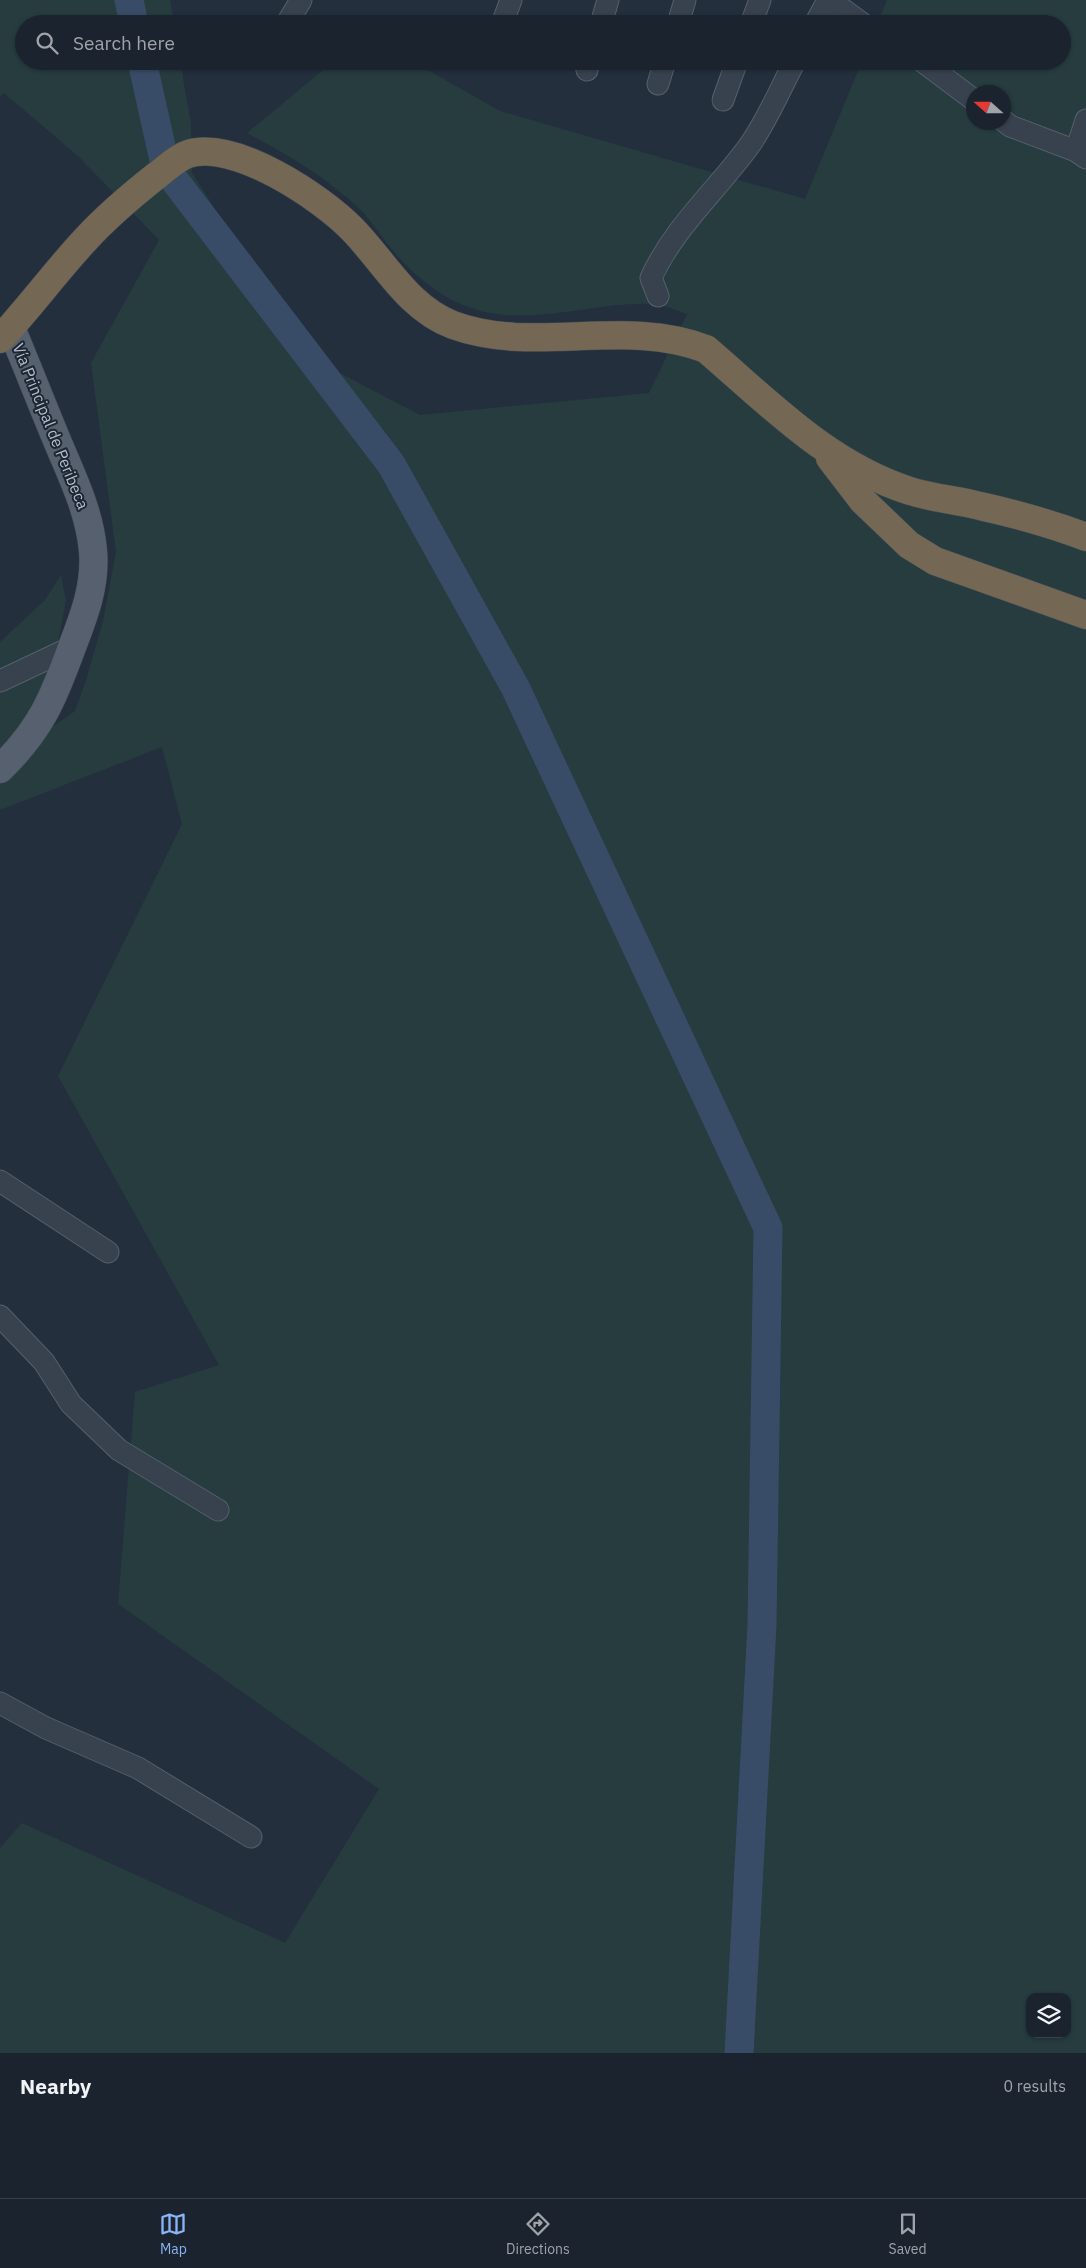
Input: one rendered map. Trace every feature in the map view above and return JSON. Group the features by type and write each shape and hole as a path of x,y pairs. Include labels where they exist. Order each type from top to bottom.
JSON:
{"highway":[{"path":"5,333 87,238 166,168 187,154 216,152 250,161 268,169 351,227 413,301 430,314 453,325 506,338 611,335 666,337 706,349 821,447 874,477 911,492 980,506 1086,536"},
{"path":"821,447 863,501 909,545 935,561 1086,615"}],"main road":[{"name":"Vía Principal de Peribeca","path":"0,769 23,746 46,713 67,665 91,594 93,552 88,518 5,333"}],"street":[{"path":"292,15 301,0"},
{"path":"505,15 511,0"},
{"path":"604,15 608,0"},
{"path":"681,15 685,0"},
{"path":"754,15 760,0"},
{"path":"820,15 829,0 851,15"},
{"path":"658,84 662,70"},
{"path":"723,100 734,70"},
{"path":"658,296 651,278 660,259 702,201 750,145 790,70"},
{"path":"934,70 966,94"},
{"path":"1011,126 1081,154 1086,120"},
{"path":"0,681 72,648"},
{"path":"0,1181 108,1252"},
{"path":"0,1316 44,1362 71,1404 119,1450 218,1510"},
{"path":"0,1703 46,1728 138,1768 251,1837"}],"green space":[{"path":"0,0 170,0 172,15 15,15 15,70 182,70 191,124 192,173 311,358 420,415 649,393 687,314 654,304 633,304 548,314 506,315 485,312 459,303 435,290 404,263 390,248 365,214 347,197 306,167 247,133 323,70 428,70 500,111 805,199 858,70 1071,70 1071,15 881,15 887,0 1086,0 1086,2053 0,2053 0,1848 22,1823 285,1943 379,1789 118,1604 135,1392 219,1365 58,1076 182,824 162,747 0,810 0,763 75,711 103,621 116,552 91,363 159,240 80,158 4,93 0,97"},
{"path":"61,575 66,601 48,694 0,750 0,642 45,600"}],"waterway":[{"path":"129,0 132,15"},
{"path":"144,70 166,169 391,464 515,687 768,1228 762,1625 739,2053"}]}
